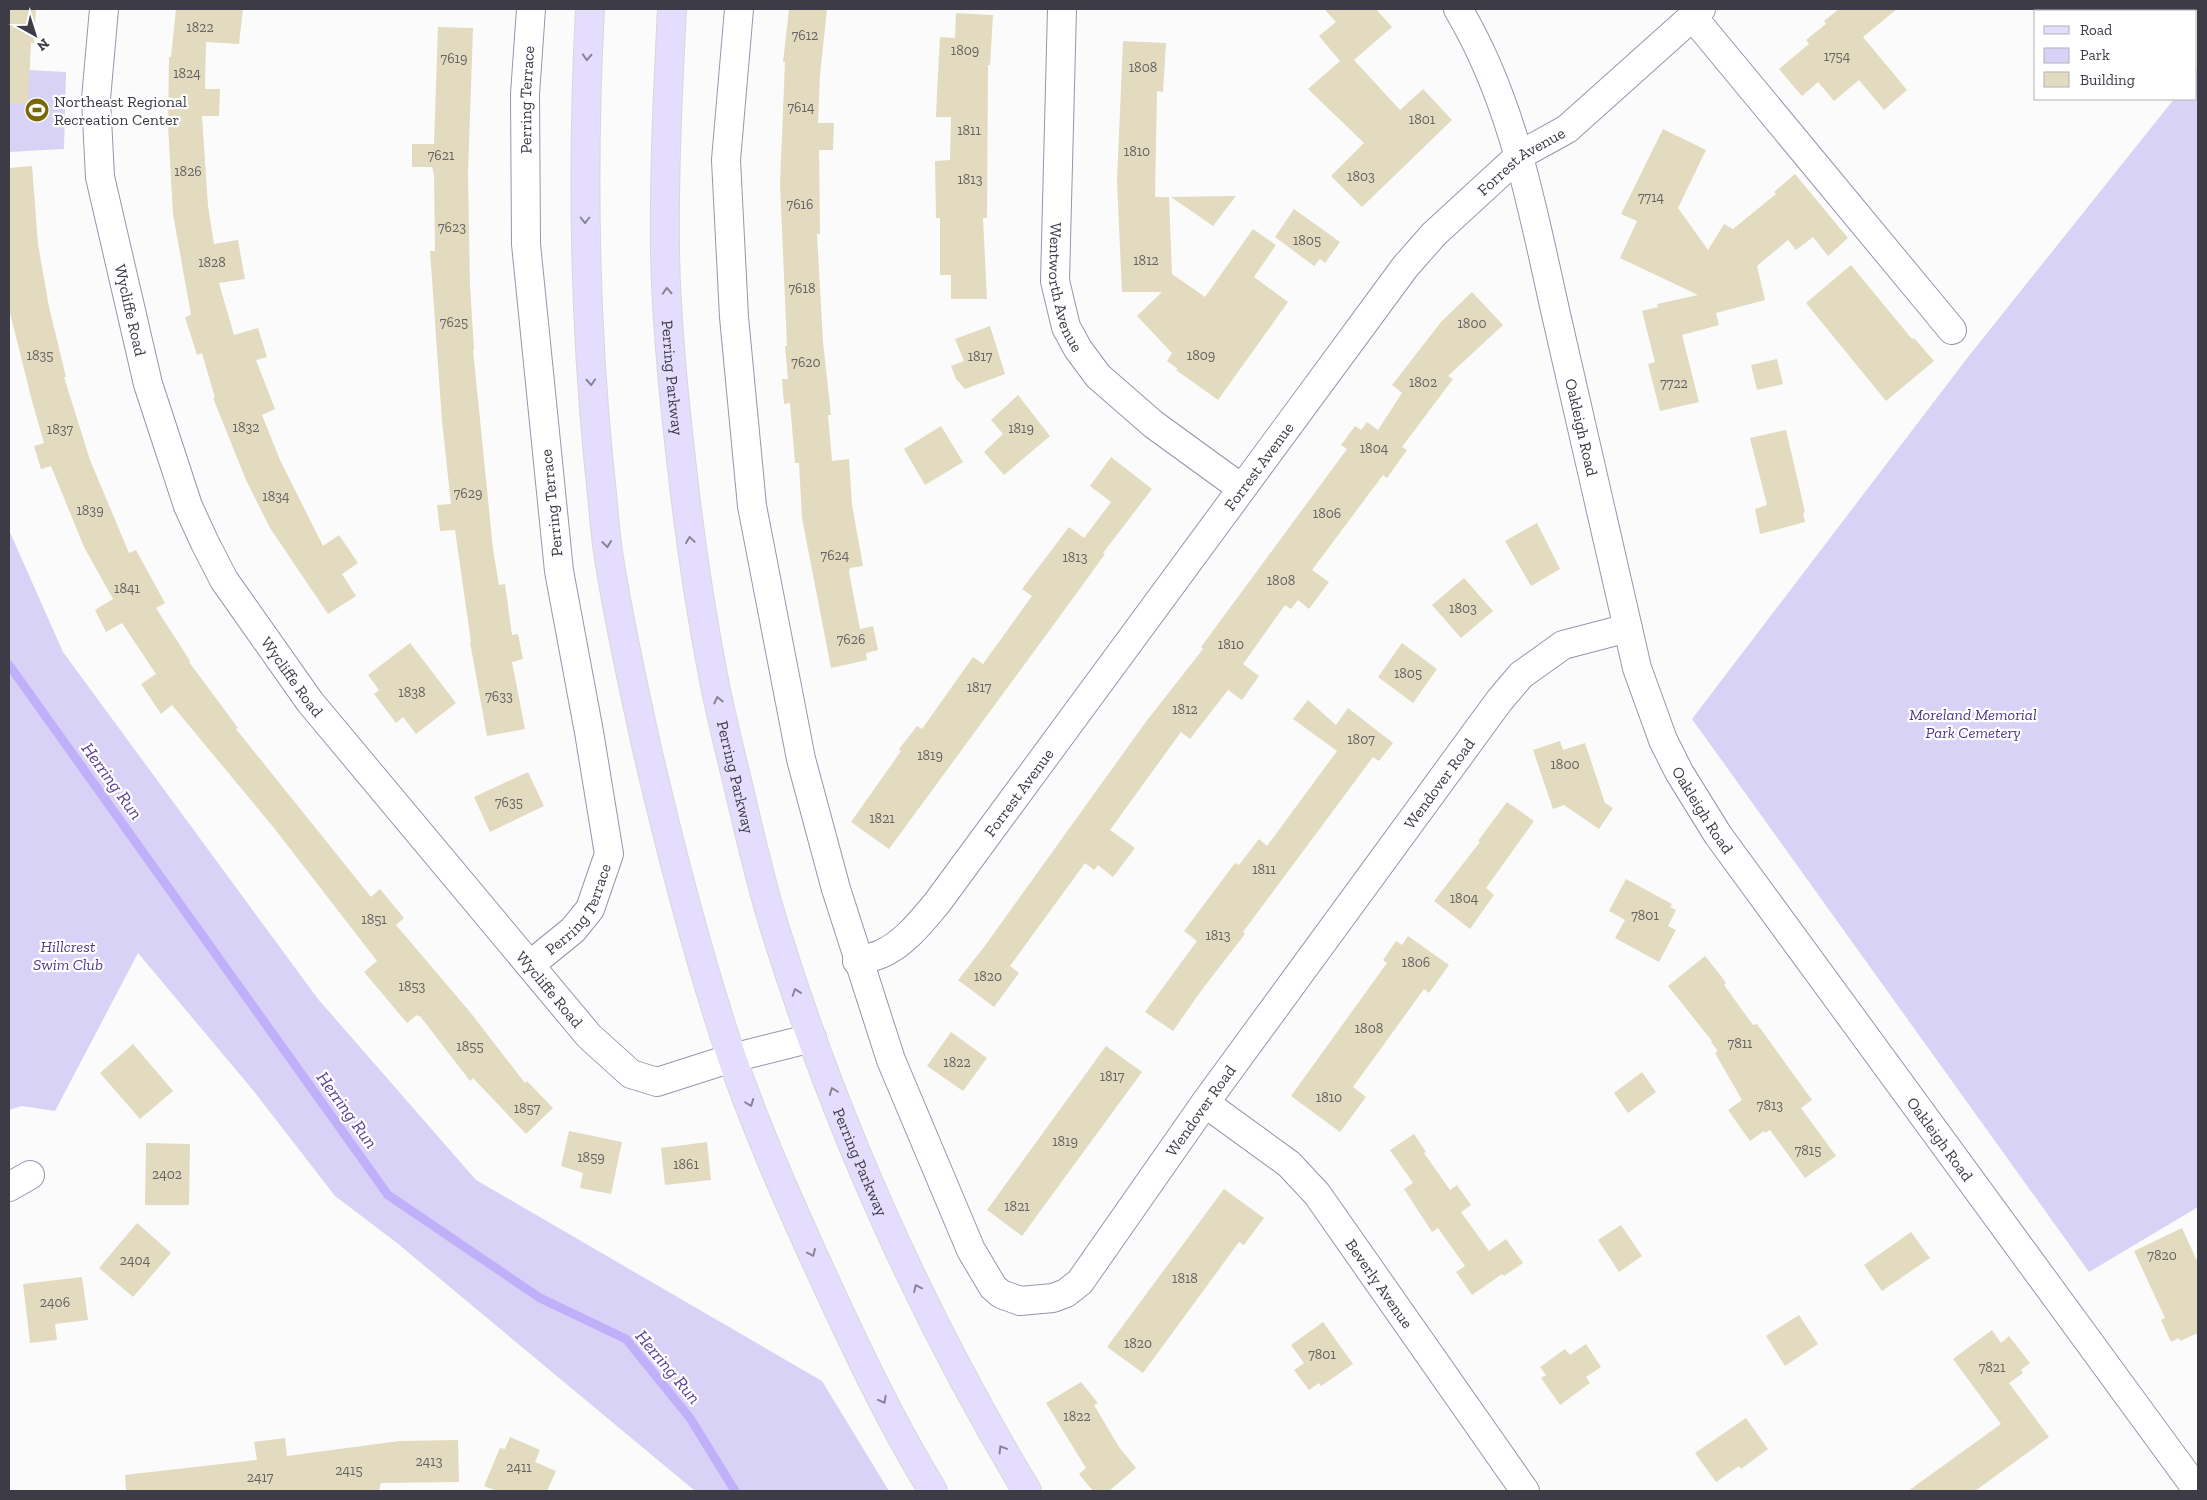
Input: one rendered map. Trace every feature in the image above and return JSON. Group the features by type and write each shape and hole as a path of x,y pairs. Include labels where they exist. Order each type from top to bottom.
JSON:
{"main road":[{"path":"590,9 585,101 585,262 592,392 609,558 636,698 669,843 698,952 732,1058 798,1222 864,1366 933,1491"},
{"name":"Perring Parkway","path":"672,9 667,94 665,251 671,370 690,537 713,677 747,821 775,930 812,1038 882,1214 938,1333 994,1437 1027,1491"}],"street":[{"name":"Wycliffe Road","path":"104,9 96,99 100,177 148,384 188,506 224,580 310,702 589,1036 631,1074 657,1082 732,1058 812,1038"},
{"name":"Perring Terrace","path":"530,965 573,930 590,909 609,854 589,732 559,571 527,254 524,94 531,9"},
{"path":"739,9 726,160 734,317 752,506 801,758 858,961"},
{"name":"Wentworth Avenue","path":"1062,9 1055,281 1066,327 1078,349 1098,376 1153,424 1241,488"},
{"name":"Oakleigh Road","path":"1458,9 1470,27 1485,62 1520,155 1628,628 1638,668 1663,740 1718,835 2198,1491"},
{"path":"1697,12 1952,330"},
{"name":"Forrest Avenue","path":"858,961 880,954 897,944 937,903 1405,267 1434,234 1520,155 1567,129 1697,12"},
{"name":"Wendover Road","path":"858,961 891,1060 967,1241 993,1287 1001,1294 1020,1301 1032,1302 1053,1298 1066,1293 1080,1282 1205,1103 1499,701 1521,675 1563,645 1628,628"},
{"name":"Beverly Avenue","path":"1205,1103 1289,1164 1317,1194 1525,1491"}],"green space":[{"name":"Moreland Memorial Park Cemetery","path":"2198,66 2198,1207 2089,1272 1692,719 1968,357 2173,100 2197,100"},
{"name":"Northeast Regional Recreation Center","path":"9,69 66,72 64,149 9,152"},
{"name":"Hillcrest Swim Club","path":"9,530 63,652 318,999 476,1180 822,1381 889,1491 695,1491 397,1243 335,1196 252,1089 138,953 55,1111 22,1106 9,1110"}],"building":[{"path":"9,9 36,9 34,43 31,43 28,104 9,104"},
{"path":"176,9 243,9 239,44 206,42 205,89 220,89 219,116 202,116 208,206 214,244 238,240 245,279 219,283 234,335 258,328 267,357 256,360 275,409 262,415 280,460 323,546 339,535 358,563 342,574 356,596 328,614 270,528 246,480 213,398 215,398 202,353 197,355 185,317 191,315 173,214 168,125 169,57 171,57"},
{"path":"789,9 827,9 820,75 818,123 834,123 833,150 819,150 820,234 817,234 823,342 831,415 828,415 832,461 849,459 852,505 863,566 850,568 849,572 860,629 873,626 878,650 866,653 867,660 831,668 802,518 799,463 795,463 790,403 784,404 782,379 788,379 785,346 787,346 780,184 785,62 783,62"},
{"path":"1324,9 1376,9 1392,27 1354,60 1400,110 1423,89 1452,120 1362,207 1331,176 1364,143 1308,89 1340,61 1319,36 1336,22"},
{"path":"1839,9 1897,9 1863,37 1907,90 1884,110 1859,80 1834,101 1818,82 1802,96 1779,69 1809,44 1806,40 1826,24 1824,21"},
{"path":"956,13 993,15 990,65 988,65 987,218 983,218 987,299 951,299 951,275 940,275 940,218 936,218 935,161 950,160 951,117 936,117 940,37 955,38"},
{"path":"438,27 473,28 468,174 473,350 493,549 499,585 505,584 512,635 518,634 523,659 512,662 525,729 487,736 470,642 455,530 440,531 437,505 451,504 442,421 430,251 435,251 434,174 432,167 412,167 412,144 434,144"},
{"path":"1123,41 1166,43 1163,92 1157,91 1155,197 1169,197 1172,274 1205,297 1253,229 1276,245 1254,277 1288,302 1218,400 1176,370 1178,369 1167,361 1172,353 1137,316 1162,292 1122,292 1117,181"},
{"path":"1663,129 1706,150 1678,208 1708,250 1724,224 1733,229 1776,194 1774,192 1795,174 1848,238 1828,256 1813,237 1796,250 1788,240 1757,266 1765,300 1716,313 1719,325 1682,335 1699,402 1660,411 1648,364 1655,362 1642,311 1658,307 1657,304 1698,295 1620,258 1637,221 1621,214"},
{"path":"32,166 38,244 49,307 66,377 64,377 90,460 129,553 136,550 165,603 156,608 189,662 238,728 236,729 371,897 380,889 404,918 396,925 470,1012 525,1083 527,1081 553,1108 526,1134 473,1078 470,1081 420,1016 417,1015 407,1023 364,972 377,961 274,828 172,705 161,714 141,684 156,674 122,623 106,632 95,610 113,599 84,547 51,466 41,469 34,446 44,443 9,309 9,168"},
{"path":"1236,196 1213,226 1171,197"},
{"path":"1294,209 1340,242 1325,263 1320,259 1314,266 1275,237"},
{"path":"1851,265 1912,339 1914,338 1934,361 1886,401 1806,303"},
{"path":"1472,292 1503,325 1448,376 1453,379 1402,447 1407,450 1387,478 1383,475 1312,570 1329,582 1309,609 1298,600 1291,609 1285,605 1243,664 1259,676 1242,700 1228,690 1190,739 1181,732 1110,830 1135,848 1113,877 1098,865 1094,870 1085,863 1010,966 1019,973 994,1007 958,980 984,947 1145,723 1203,649 1201,647 1347,449 1341,445 1355,426 1361,430 1367,422 1378,430 1402,393 1392,385 1441,322"},
{"path":"990,326 1005,374 965,389 956,379 951,366 964,361 955,339"},
{"path":"1777,359 1783,384 1757,390 1751,365"},
{"path":"1018,395 1050,436 1004,475 984,452 1003,434 991,420"},
{"path":"941,426 963,462 925,485 904,449"},
{"path":"1786,430 1805,512 1803,513 1805,522 1760,534 1755,509 1767,505 1750,438"},
{"path":"1111,457 1152,489 1103,553 1105,554 889,849 851,822 901,751 899,749 917,726 922,729 973,657 983,664 1032,596 1022,589 1069,527 1084,538 1111,502 1090,486"},
{"path":"1537,523 1560,569 1531,586 1505,541"},
{"path":"1464,578 1493,611 1461,638 1432,605"},
{"path":"410,643 456,703 416,734 403,717 396,723 374,694 379,690 368,675"},
{"path":"1402,643 1437,669 1413,703 1378,677"},
{"path":"1308,700 1336,725 1348,708 1393,743 1379,761 1373,757 1243,932 1245,934 1173,1031 1145,1012 1197,941 1184,931 1235,863 1239,865 1259,839 1267,846 1337,751 1293,719"},
{"path":"1560,741 1563,750 1585,743 1605,803 1613,808 1599,829 1564,805 1553,809 1533,750"},
{"path":"528,772 544,806 490,832 474,797"},
{"path":"1507,802 1534,821 1486,888 1494,895 1470,929 1434,901 1480,842 1478,841"},
{"path":"1626,879 1672,904 1670,907 1676,910 1668,926 1676,930 1659,962 1615,938 1625,920 1609,911"},
{"path":"1408,936 1449,965 1429,993 1424,989 1353,1087 1366,1097 1340,1132 1291,1096 1387,963 1383,960 1396,941 1402,945"},
{"path":"1705,956 1726,983 1724,985 1753,1025 1757,1024 1812,1100 1801,1108 1836,1156 1805,1178 1770,1130 1765,1133 1764,1131 1750,1141 1728,1110 1742,1100 1715,1053 1718,1051 1668,986"},
{"path":"951,1032 987,1058 963,1091 927,1066"},
{"path":"133,1044 173,1091 140,1119 100,1073"},
{"path":"1106,1046 1142,1072 1022,1236 987,1210"},
{"path":"1642,1072 1656,1092 1628,1113 1614,1093"},
{"path":"569,1131 622,1142 611,1194 580,1188 583,1173 561,1166"},
{"path":"1414,1134 1426,1152 1424,1153 1450,1190 1457,1185 1471,1205 1461,1212 1489,1251 1506,1239 1523,1263 1504,1276 1502,1274 1472,1295 1456,1272 1465,1266 1438,1228 1432,1232 1404,1189 1413,1183 1390,1150"},
{"path":"707,1142 711,1180 665,1185 661,1148"},
{"path":"146,1143 190,1144 189,1205 145,1205"},
{"path":"1224,1189 1264,1218 1244,1245 1239,1242 1143,1373 1107,1347"},
{"path":"137,1223 171,1253 133,1297 99,1268"},
{"path":"1621,1225 1642,1256 1619,1272 1598,1240"},
{"path":"2182,1228 2198,1263 2198,1333 2180,1341 2179,1338 2171,1342 2161,1320 2165,1318 2134,1251"},
{"path":"1911,1232 1930,1258 1882,1291 1864,1265"},
{"path":"82,1277 88,1320 55,1324 57,1340 30,1343 23,1284"},
{"path":"1799,1315 1818,1344 1785,1366 1766,1336"},
{"path":"1323,1322 1353,1364 1321,1386 1319,1383 1309,1390 1294,1370 1304,1363 1291,1345"},
{"path":"1992,1330 2001,1343 2009,1336 2030,1363 2021,1370 2023,1373 2009,1383 2049,1437 1975,1491 1908,1491 2001,1424 1953,1359"},
{"path":"1586,1344 1601,1367 1586,1377 1590,1383 1560,1405 1541,1378 1546,1375 1540,1367 1565,1349 1570,1355"},
{"path":"1081,1382 1098,1403 1094,1405 1119,1447 1136,1468 1109,1491 1093,1491 1079,1474 1086,1468 1046,1403"},
{"path":"1746,1418 1768,1449 1741,1469 1739,1466 1716,1482 1695,1453"},
{"path":"510,1437 540,1450 535,1462 556,1471 547,1491 497,1491 484,1486 500,1448 505,1449"},
{"path":"285,1438 287,1456 399,1441 458,1440 459,1482 381,1483 379,1491 126,1491 125,1475 257,1460 254,1442"}],"waterway":[{"name":"Herring Run","path":"9,665 388,1195 540,1298 626,1339 690,1418 735,1491"}],"place":[{"name":"Northeast Regional Recreation Center","path":"37,110"}]}
